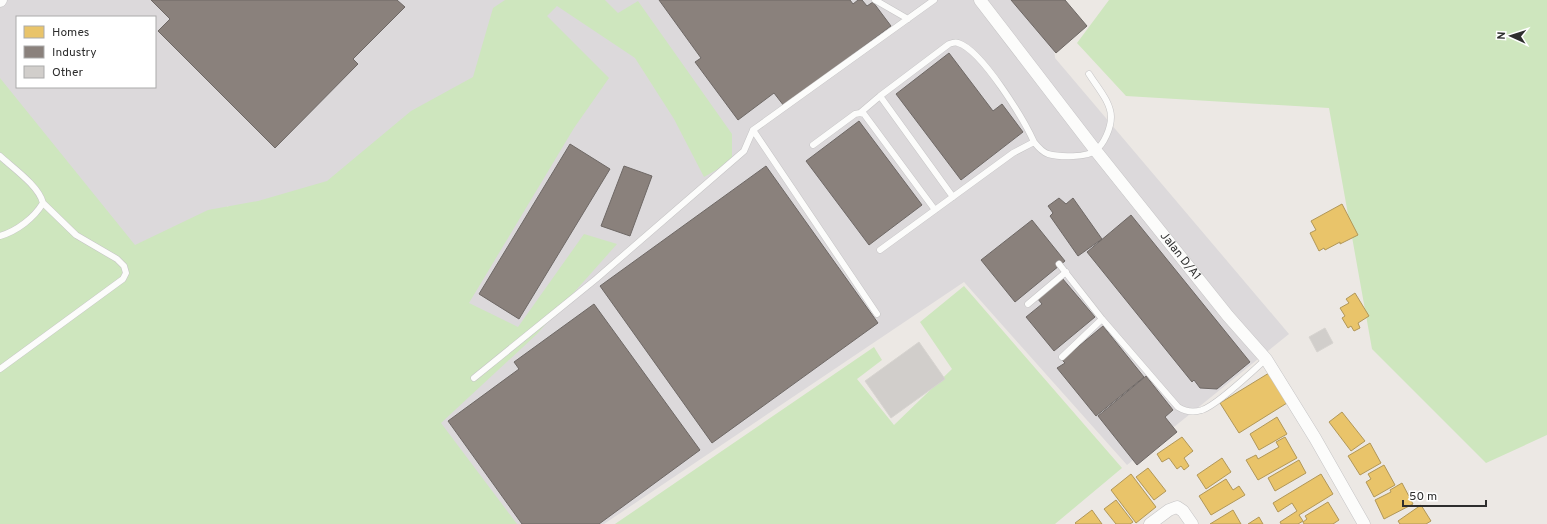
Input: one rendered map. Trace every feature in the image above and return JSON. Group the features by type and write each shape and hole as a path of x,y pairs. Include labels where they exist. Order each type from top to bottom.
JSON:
{"street":[{"name":"Jalan D/A1","path":"980,0 1096,151 1228,316 1266,359 1315,438 1364,524"},
{"path":"1150,524 1169,510 1177,507 1183,511 1192,524"}],"lane":[{"path":"875,0 908,19"},
{"path":"474,378 596,279 744,151 753,130 934,0"},
{"path":"813,145 855,114 860,113 949,44 958,43 964,46 984,64 1016,109 1034,142 1040,149 1048,154 1079,156 1096,151 1104,141 1111,117 1106,101 1089,74"},
{"path":"880,96 953,197"},
{"path":"860,113 869,118 935,210"},
{"path":"753,130 877,314"},
{"path":"880,250 1014,153 1034,142"},
{"path":"0,156 36,189 41,196 43,203 76,235 117,259 124,266 126,273 123,279 0,369"},
{"path":"0,236 9,234 24,224 38,211 43,203"},
{"path":"1059,264 1102,319 1178,407 1184,410 1192,412 1209,407 1266,359"},
{"path":"1028,304 1066,272"},
{"path":"1062,357 1102,319"}],"shaded area":[{"path":"0,0 1050,0 1055,58 1289,334 1127,465 964,282 604,524 472,524 228,206 0,373"}],"green space":[{"path":"505,0 605,0 618,13 638,1 732,134 732,161 704,177 674,119 635,58 557,6 547,16 609,78 574,128 469,303 518,327 584,234 617,244 537,334 441,423 517,524 0,524 0,78 135,245 208,210 258,201 327,181 411,111 473,77 493,8"},
{"path":"1109,0 1547,0 1547,435 1486,463 1372,349 1329,108 1126,96 1077,43"},
{"path":"964,286 1122,468 1055,524 615,524 874,347 882,360 857,379 894,425 952,369 920,322"}],"building: Homes":[{"path":"1342,204 1358,235 1340,244 1340,242 1325,250 1324,248 1319,251 1310,233 1316,230 1311,221"},
{"path":"1355,293 1369,316 1358,323 1360,328 1354,331 1351,326 1348,328 1342,318 1345,316 1340,308 1349,303 1346,299"},
{"path":"1269,373 1287,403 1239,433 1220,403"},
{"path":"1342,412 1365,441 1351,451 1329,422"},
{"path":"1277,417 1287,434 1259,450 1250,434"},
{"path":"1182,437 1193,451 1184,458 1189,466 1184,470 1181,466 1177,469 1169,458 1162,462 1157,454"},
{"path":"1285,437 1297,458 1258,480 1246,460 1256,455 1258,459 1279,447 1276,442"},
{"path":"1370,443 1381,463 1360,475 1348,456"},
{"path":"1222,458 1231,472 1206,489 1197,475"},
{"path":"1299,460 1306,473 1275,491 1268,478"},
{"path":"1384,465 1395,485 1374,497 1366,482 1371,479 1368,474"},
{"path":"1148,468 1166,491 1154,500 1136,477"},
{"path":"1131,474 1156,507 1136,523 1111,490"},
{"path":"1321,474 1333,494 1299,515 1303,521 1298,524 1281,524 1280,522 1297,511 1292,503 1278,512 1273,503"},
{"path":"1226,479 1233,490 1239,486 1245,495 1211,515 1199,496"},
{"path":"1402,483 1413,504 1384,519 1375,500 1391,492 1390,490"},
{"path":"1116,500 1133,522 1130,524 1116,524 1104,509"},
{"path":"1328,502 1339,520 1333,524 1304,524 1303,522 1307,519 1305,516"},
{"path":"1421,505 1431,521 1426,524 1400,524 1398,521"},
{"path":"1092,510 1102,524 1075,523"},
{"path":"1233,510 1241,524 1210,524"},
{"path":"1259,517 1263,524 1248,524"}],"building: Industry":[{"path":"151,0 397,0 405,7 353,59 358,64 275,148 158,31 170,19"},
{"path":"659,0 850,0 853,4 858,0 862,0 867,6 873,2 891,26 784,106 774,93 738,120 695,62 701,58"},
{"path":"1011,0 1065,0 1087,26 1056,53"},
{"path":"949,53 993,111 1002,104 1023,132 961,180 896,94"},
{"path":"859,121 922,205 869,245 806,161"},
{"path":"570,144 610,169 519,319 479,294"},
{"path":"624,166 652,176 630,236 601,226"},
{"path":"766,166 878,323 712,443 600,286"},
{"path":"1059,198 1066,204 1073,198 1102,239 1078,256 1050,216 1053,213 1048,206"},
{"path":"1131,215 1250,362 1217,389 1200,388 1194,380 1192,382 1087,252"},
{"path":"1032,220 1065,261 1015,302 981,260"},
{"path":"1062,278 1095,317 1054,351 1026,317 1042,304 1037,298"},
{"path":"594,304 700,450 599,524 522,524 448,421 519,369 514,362"},
{"path":"1103,326 1144,377 1096,416 1057,368 1065,363 1062,360"},
{"path":"1146,376 1173,410 1165,417 1177,432 1137,465 1098,416"}],"building: Other":[{"path":"1325,328 1333,343 1317,352 1309,337"},
{"path":"919,342 945,379 891,418 865,381"}]}
